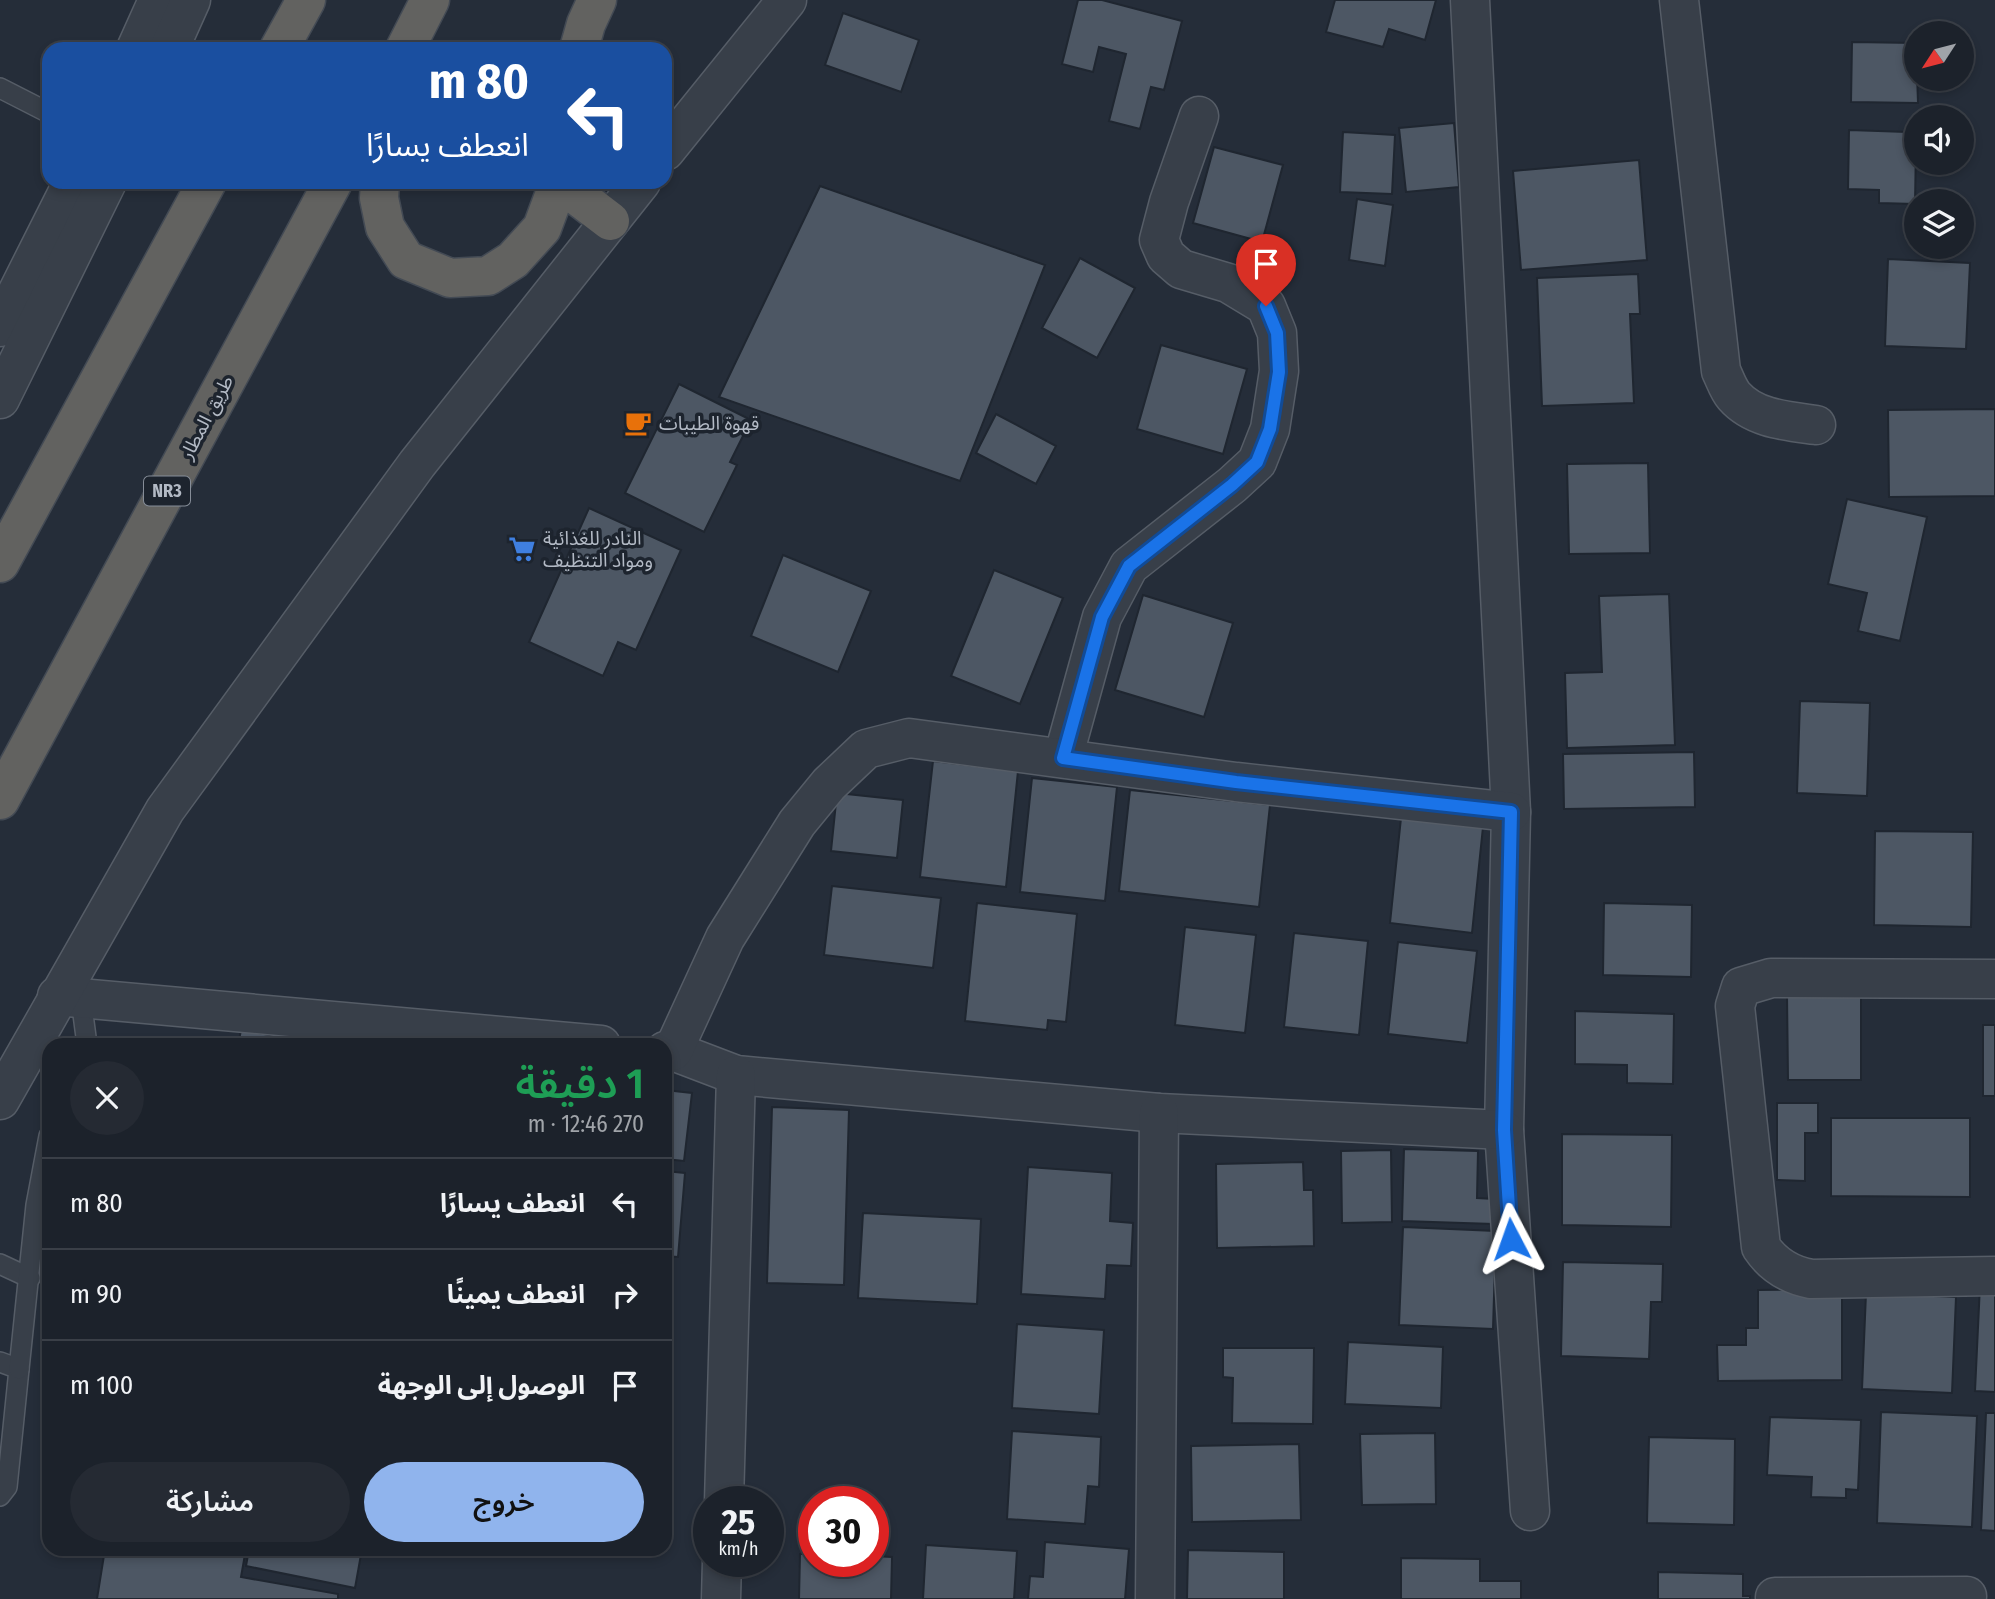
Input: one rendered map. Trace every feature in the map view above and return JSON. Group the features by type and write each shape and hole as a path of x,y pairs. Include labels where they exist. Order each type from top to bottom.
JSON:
{"highway":[{"path":"283,42 306,0"},
{"path":"581,42 597,0"},
{"path":"0,563 203,189"},
{"name":"طريق المطار","path":"0,800 329,189"},
{"path":"380,189 385,227 406,260 450,278 488,276 513,260 542,228 556,189"},
{"path":"568,189 610,221"}],"street":[{"path":"139,42 158,0"},
{"path":"172,42 191,0"},
{"path":"672,142 787,0"},
{"path":"1470,0 1511,812 1504,1130 1530,1511"},
{"path":"1679,0 1721,371 1732,395 1751,410 1777,420 1815,425"},
{"path":"1063,758 1102,617 1129,566 1257,462 1270,429 1279,372 1277,333 1266,306 1228,283 1181,269 1166,256 1159,240 1169,202 1199,117"},
{"path":"0,327 70,189"},
{"path":"0,399 104,189"},
{"path":"0,1100 69,998 165,810 417,464 635,189"},
{"path":"672,1045 725,938 797,823 829,784 866,749 909,738 1236,782 1511,812"},
{"path":"1995,979 1771,978 1741,987 1735,1006 1761,1247 1769,1259 1794,1276 1811,1279 1995,1276"},
{"path":"69,998 359,1034 447,1038"},
{"path":"672,1052 736,1075 1159,1113 1504,1130"},
{"path":"724,1486 736,1075"},
{"path":"1155,1599 1159,1113"},
{"path":"721,1599 722,1577"},
{"path":"1775,1597 1977,1597"}],"lane":[{"path":"0,88 42,109"},
{"path":"69,998 86,1038"},
{"path":"0,1496 7,1487 36,1205 42,1173"},
{"path":"0,1264 30,1278"},
{"path":"0,1362 19,1368"}],"building":[{"path":"1078,0 1102,0 1182,21 1164,90 1151,87 1140,129 1109,121 1126,54 1099,47 1093,72 1062,64"},
{"path":"1335,0 1436,0 1425,40 1389,29 1383,47 1326,32"},
{"path":"843,13 919,40 901,92 825,65"},
{"path":"1852,42 1904,43 1904,91 1918,91 1918,103 1851,102"},
{"path":"1454,123 1459,187 1406,192 1399,128"},
{"path":"1849,130 1904,132 1904,175 1915,175 1915,189 1904,189 1904,204 1879,203 1879,190 1848,189"},
{"path":"1343,132 1395,135 1392,194 1340,192"},
{"path":"1214,147 1283,165 1262,242 1193,223"},
{"path":"1639,160 1647,260 1521,270 1513,171"},
{"path":"820,186 1045,265 960,481 719,397"},
{"path":"1357,199 1393,205 1385,266 1349,260"},
{"path":"1080,258 1135,288 1097,358 1042,328"},
{"path":"1888,259 1970,263 1966,349 1885,346"},
{"path":"1638,274 1640,314 1630,314 1634,403 1542,406 1537,278"},
{"path":"1161,345 1247,369 1223,454 1137,429"},
{"path":"679,384 751,420 730,462 737,465 704,532 625,493"},
{"path":"1995,409 1995,496 1889,497 1888,410"},
{"path":"996,414 1056,446 1036,484 976,453"},
{"path":"1648,463 1650,553 1569,554 1567,464"},
{"path":"1847,499 1927,517 1900,641 1858,631 1867,593 1828,584"},
{"path":"589,508 681,550 636,650 618,642 603,676 529,642"},
{"path":"783,555 871,591 838,672 751,636"},
{"path":"994,570 1063,598 1020,704 951,676"},
{"path":"1669,594 1675,745 1567,748 1565,673 1602,672 1599,596"},
{"path":"1143,595 1233,623 1204,717 1115,690"},
{"path":"1800,701 1870,703 1867,796 1797,793"},
{"path":"1694,752 1695,807 1564,809 1563,754"},
{"path":"933,761 1018,771 1006,887 920,877"},
{"path":"1032,778 1117,787 1105,901 1020,892"},
{"path":"1130,790 1270,805 1259,907 1119,891"},
{"path":"837,793 903,800 897,858 831,851"},
{"path":"1401,818 1483,827 1472,933 1390,923"},
{"path":"1875,831 1973,832 1971,927 1874,925"},
{"path":"832,886 941,898 933,968 824,955"},
{"path":"977,903 1077,914 1066,1022 1048,1020 1047,1030 965,1021"},
{"path":"1604,903 1692,905 1691,977 1603,975"},
{"path":"1185,927 1256,935 1245,1033 1175,1025"},
{"path":"1294,933 1368,941 1359,1035 1284,1027"},
{"path":"1398,942 1477,951 1467,1043 1388,1034"},
{"path":"1787,995 1861,995 1861,1080 1788,1080"},
{"path":"1575,1011 1674,1014 1673,1084 1627,1083 1627,1065 1575,1064"},
{"path":"1983,1025 1995,1025 1995,1096 1983,1096"},
{"path":"241,1030 286,1038 239,1038"},
{"path":"672,1091 692,1093 684,1161 672,1160"},
{"path":"1777,1103 1818,1103 1818,1133 1805,1133 1805,1181 1777,1180"},
{"path":"772,1107 849,1110 844,1285 767,1283"},
{"path":"1831,1118 1970,1118 1970,1197 1831,1196"},
{"path":"1562,1134 1672,1135 1671,1227 1562,1225"},
{"path":"1404,1149 1478,1151 1477,1198 1495,1199 1494,1224 1402,1221"},
{"path":"1391,1150 1392,1222 1342,1223 1341,1151"},
{"path":"1303,1162 1304,1190 1313,1190 1314,1246 1217,1248 1216,1164"},
{"path":"1028,1167 1112,1173 1110,1221 1133,1223 1131,1266 1107,1265 1105,1299 1021,1294"},
{"path":"672,1172 685,1173 678,1257 672,1257"},
{"path":"863,1213 981,1219 977,1304 858,1298"},
{"path":"1403,1227 1496,1231 1493,1329 1399,1325"},
{"path":"1563,1262 1663,1264 1662,1302 1651,1302 1649,1359 1561,1356"},
{"path":"1980,1285 1995,1285 1995,1392 1975,1391"},
{"path":"1842,1289 1842,1380 1718,1381 1717,1345 1746,1345 1746,1328 1758,1328 1758,1290"},
{"path":"1866,1293 1956,1297 1952,1393 1862,1389"},
{"path":"1017,1324 1104,1330 1099,1414 1012,1408"},
{"path":"1348,1342 1443,1347 1441,1408 1345,1404"},
{"path":"1223,1348 1314,1348 1313,1424 1232,1423 1233,1378 1223,1377"},
{"path":"1881,1412 1977,1416 1972,1527 1877,1523"},
{"path":"1986,1413 1995,1413 1995,1531 1981,1530"},
{"path":"1770,1417 1861,1420 1858,1490 1846,1489 1846,1498 1811,1497 1812,1477 1767,1475"},
{"path":"1012,1431 1101,1437 1099,1487 1088,1486 1085,1524 1007,1519"},
{"path":"1435,1433 1436,1504 1362,1505 1360,1434"},
{"path":"1649,1437 1735,1439 1734,1525 1647,1523"},
{"path":"1299,1444 1301,1520 1192,1522 1191,1446"},
{"path":"1045,1542 1129,1549 1125,1599 1028,1599 1030,1576 1043,1577"},
{"path":"926,1545 1017,1551 1014,1599 923,1599"},
{"path":"1188,1550 1284,1552 1284,1599 1187,1599"},
{"path":"104,1556 245,1556 241,1577 338,1594 338,1599 97,1599"},
{"path":"248,1556 361,1556 355,1588 246,1566"},
{"path":"889,1557 892,1557 891,1599 799,1599 799,1577 889,1577"},
{"path":"1401,1558 1480,1559 1480,1581 1521,1581 1521,1599 1401,1599"},
{"path":"1658,1572 1743,1574 1743,1596 1750,1596 1750,1599 1658,1599"}],"place":[{"name":"قهوة الطيبات","path":"638,423"},
{"name":"النادر للغذائية ومواد التنظيف","path":"522,549"}],"route":[{"path":"1266,306 1277,333 1279,372 1270,429 1257,462 1129,566 1102,617 1063,758 1236,782 1511,812 1504,1130 1511,1239"}]}
